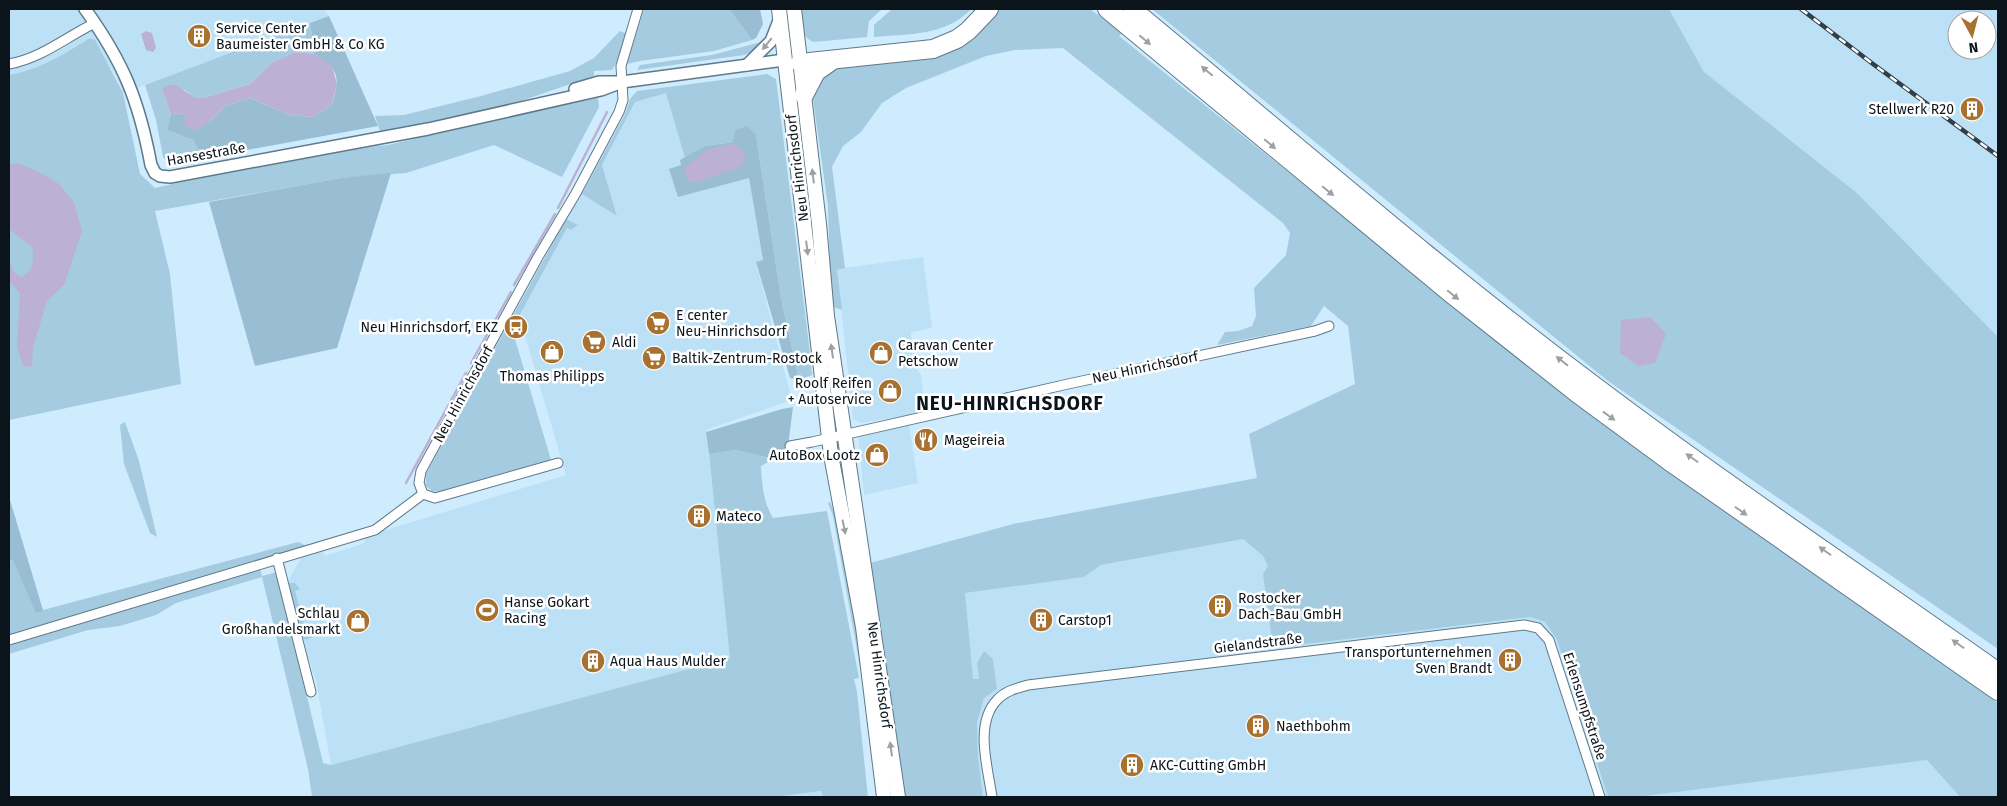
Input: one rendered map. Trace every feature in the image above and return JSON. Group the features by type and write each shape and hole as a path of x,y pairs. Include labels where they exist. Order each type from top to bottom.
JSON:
{"highway":[{"path":"794,58 934,37 958,26 975,9"},
{"path":"794,58 838,59 922,51 944,46 968,31 989,9"},
{"path":"1107,9 1446,290 1578,394 1677,466 1998,691"},
{"path":"1132,9 1462,283 1583,377 1684,452 1998,672"},
{"path":"804,95 816,72 827,63 838,59"}],"main road":[{"path":"794,9 794,58"},
{"path":"779,14 794,58"},
{"name":"Neu Hinrichsdorf","path":"794,58 804,95 819,224 824,292 843,434 898,797"},
{"name":"Neu Hinrichsdorf","path":"794,58 828,438 838,502 863,627 884,797"},
{"path":"827,424 843,434"},
{"path":"828,438 836,439 846,454"}],"street":[{"name":"Hansestraße","path":"85,9 125,73 140,115 151,166 154,173 160,176 170,177 466,122 509,110 592,92 622,82"},
{"name":"Neu Hinrichsdorf","path":"423,494 419,483 421,471 619,112 622,100 621,66 638,9"},
{"path":"747,65 771,41 779,14"},
{"path":"9,64 57,46 95,23"},
{"path":"622,82 794,58"},
{"name":"Neu Hinrichsdorf","path":"790,446 1305,333 1328,326"},
{"path":"9,640 250,566 375,530 423,494 434,498 558,463"},
{"path":"277,558 311,692"},
{"name":"Gielandstraße","path":"992,797 985,732 986,721 990,710 997,700 1006,693 1028,685 1524,625 1538,628"},
{"name":"Erlensumpfstraße","path":"1538,628 1549,640 1600,797"}],"shaded area":[{"path":"9,9 324,9 329,16 123,93 116,76 90,38 55,59 25,72 9,75"},
{"path":"644,9 729,9 752,40 714,51 627,64"},
{"path":"729,9 760,9 763,24 756,38 752,40"},
{"path":"799,9 882,9 869,21 867,37 814,42 809,40 804,33"},
{"path":"892,9 971,9 961,18 938,29 913,34 874,37 874,25"},
{"path":"996,9 1090,9 1122,33 1119,36 1575,403 1712,503 1998,703 1998,797 1960,797 1927,760 1637,797 1608,797 1557,640 1545,622 1531,617 1273,648 1263,574 1268,566 1263,556 1243,539 1101,565 1084,577 965,593 973,679 979,679 977,663 984,651 993,659 997,689 984,698 977,723 978,756 983,797 905,797 870,563 1013,524 1257,478 1249,434 1355,384 1348,326 1324,306 1311,326 1217,345 1225,332 1238,331 1252,326 1256,316 1254,288 1286,255 1290,233 1283,223 1063,48 1015,50 986,56 906,88 882,103 861,132 843,146 832,167 845,268 837,270 842,310 831,306 828,206 813,99 814,93 824,74 837,65 925,56"},
{"path":"1152,9 1669,9 1704,72 1857,193 1998,337 1998,649 1608,381"},
{"path":"1669,9 1998,9 1998,337 1857,193 1704,72"},
{"path":"329,16 378,126 203,158 193,140 167,130 171,114 179,113 209,122 225,106 250,98 290,115 313,117 332,105 337,81 336,75 329,65 315,54 310,23"},
{"path":"310,23 315,54 295,52 273,62 250,84 203,98 194,97 185,90 162,89 171,114 167,130 193,140 203,158 169,164 163,157 156,120 145,85"},
{"path":"146,31 152,33 156,48 153,52 146,50 141,34"},
{"path":"620,31 627,34 620,56 612,70 594,71 594,76 509,105 381,134 375,116 404,115 570,71 594,58"},
{"path":"90,38 95,40 123,93 140,174 155,188 228,171 336,150 388,145 598,98 599,107 562,177 494,145 406,173 341,178 155,211 170,274 181,384 9,420 9,75 41,65"},
{"path":"761,42 763,44 753,52 744,55 637,70 640,65 712,55"},
{"path":"295,52 315,54 332,66 337,84 332,105 313,117 290,115 250,98 225,106 209,122 196,130 186,127 184,120 186,115 179,113 171,114 162,89 167,85 176,85 194,97 203,98 250,84 273,62"},
{"path":"767,74 776,79 810,353 812,375 799,380 781,298 756,135 733,142 705,146 685,158 666,93 635,102 602,165 617,216 582,194 625,114 630,99 637,91"},
{"path":"666,92 685,158 749,178 763,260 756,263 792,400 706,430 731,658 331,765 316,681 301,636 287,583 301,558 322,550 325,556 364,543 366,536 566,475 519,315 567,227 578,226 566,219 582,194 617,215 602,165 635,102"},
{"path":"747,126 756,135 781,298 799,380 790,378 756,262 763,260 749,178 678,197 669,169 681,165 680,160 705,146 733,142 735,130"},
{"path":"733,144 741,148 745,157 742,166 698,182 689,182 684,168 709,149"},
{"path":"17,163 39,172 59,184 74,202 82,231 64,285 47,301 33,347 32,366 27,367 23,366 17,347 20,293 9,281 9,262 15,273 22,277 29,271 33,259 32,247 9,229 9,165"},
{"path":"391,173 337,348 255,366 209,202 341,178"},
{"path":"566,219 578,225 571,230 567,228 512,329 551,460 440,492 432,491 426,486 426,474"},
{"path":"923,257 932,328 911,332 914,364 921,375 925,413 861,423 853,419 837,269"},
{"path":"1650,317 1666,334 1655,363 1638,366 1620,353 1621,320"},
{"path":"793,407 787,454 774,459 736,450 709,454 706,432"},
{"path":"125,422 139,461 157,537 150,533 124,464 120,425"},
{"path":"909,425 918,483 864,495 858,434"},
{"path":"736,450 774,459 761,466 765,499 773,518 827,511 859,678 854,679 868,797 823,797 821,791 775,797 312,797 308,769 262,577 176,603 156,615 120,626 88,630 9,654 9,497 43,610 298,542 307,546 258,560 262,576 277,572 323,763 331,765 730,658 709,454"},
{"path":"9,497 43,611 36,613 13,560 9,559"},
{"path":"830,502 837,519 867,688 862,678 833,516 828,503"},
{"path":"1243,539 1263,556 1268,566 1273,648 1532,617 1545,622 1557,640 1608,797 983,797 978,756 977,723 984,698 979,680 973,680 964,593 1084,577 1101,565"},
{"path":"287,583 295,583 300,589 295,591 306,632 312,631 312,637 306,640 301,636"},
{"path":"1927,760 1960,797 1637,797 1695,789"},
{"path":"822,791 823,797 775,797"}],"waterway":[{"path":"558,208 607,112"},
{"path":"514,285 555,214"},
{"path":"471,363 511,292"},
{"path":"406,483 466,373"}],"railway":[{"path":"1801,9 1998,156"}],"place":[{"name":"Service Center Baumeister GmbH & Co KG","path":"199,36"},
{"name":"Stellwerk R20","path":"1972,109"},
{"name":"E center Neu-Hinrichsdorf","path":"658,323"},
{"name":"Neu Hinrichsdorf, EKZ","path":"516,327"},
{"name":"Aldi","path":"594,342"},
{"name":"Thomas Philipps","path":"552,352"},
{"name":"Caravan Center Petschow","path":"881,353"},
{"name":"Baltik-Zentrum-Rostock","path":"654,358"},
{"name":"Roolf Reifen + Autoservice","path":"890,391"},
{"name":"Mageireia","path":"926,440"},
{"name":"AutoBox Lootz","path":"877,455"},
{"name":"Mateco","path":"699,516"},
{"name":"Rostocker Dach-Bau GmbH","path":"1220,606"},
{"name":"Hanse Gokart Racing","path":"487,610"},
{"name":"Carstop1","path":"1041,620"},
{"name":"Schlau Großhandelsmarkt","path":"358,621"},
{"name":"Transportunternehmen Sven Brandt","path":"1510,660"},
{"name":"Aqua Haus Mulder","path":"593,661"},
{"name":"Naethbohm","path":"1258,726"},
{"name":"AKC-Cutting GmbH","path":"1132,765"}],"district":[{"name":"NEU-HINRICHSDORF","path":"1010,403"}]}
